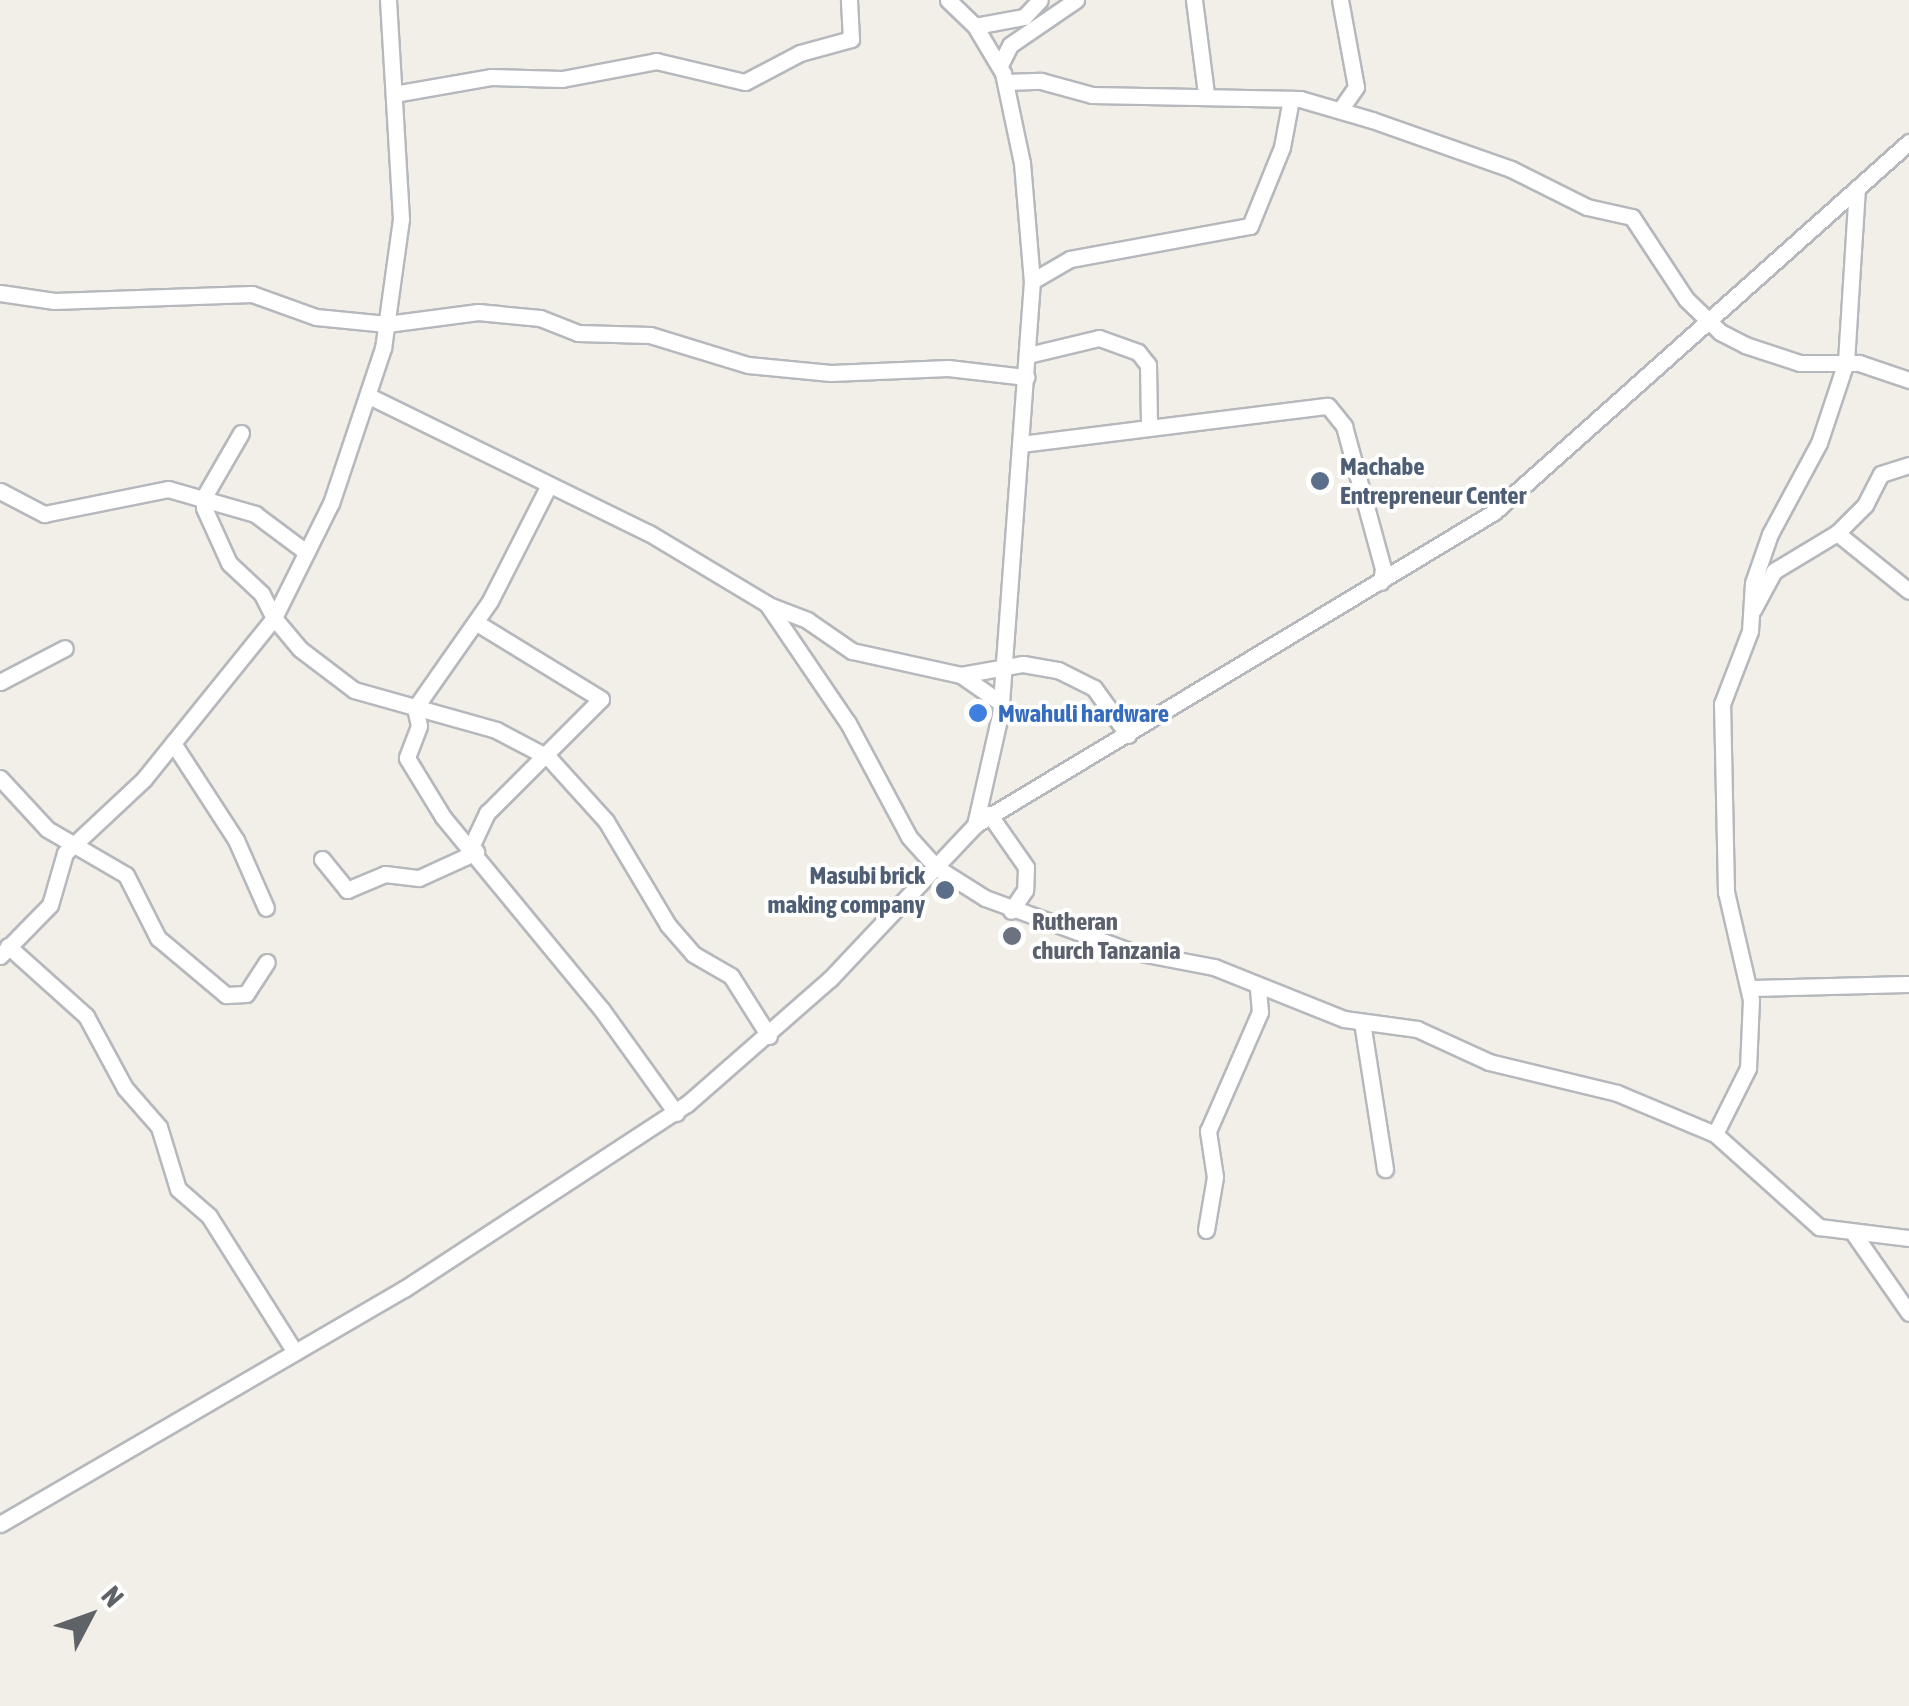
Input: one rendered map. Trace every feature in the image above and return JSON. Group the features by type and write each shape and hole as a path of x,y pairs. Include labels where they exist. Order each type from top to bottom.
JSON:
{"street":[{"path":"296,1352 209,1216 178,1189 159,1127 125,1088 86,1016 4,951 50,904 60,862 74,844 115,809 274,618 306,552 370,397 387,324 401,219 388,0"},
{"path":"394,94 490,77 562,79 656,62 745,82 800,53 852,39 850,0"},
{"path":"948,0 974,26 1000,65 1006,82 1022,164 1032,281 1001,704 974,825"},
{"path":"974,26 1024,17 1040,0"},
{"path":"1000,65 1010,44 1076,0"},
{"path":"1194,0 1206,94"},
{"path":"1340,0 1356,87 1340,110"},
{"path":"1006,82 1041,82 1092,95 1206,94 1290,99 1340,110 1511,169 1587,207 1632,218 1708,323 1774,357 1806,364 1846,362 1909,380"},
{"path":"1032,281 1070,259 1250,226 1282,147 1290,99"},
{"path":"0,1524 404,1290 676,1113 769,1036 974,825 1494,512 1909,142"},
{"path":"1753,610 1753,583 1770,534 1819,443 1846,362 1858,189"},
{"path":"0,293 54,302 252,294 316,317 387,324 478,312 540,318 578,333 650,335 748,365 831,373 948,368 1026,376"},
{"path":"1028,356 1100,338 1138,352 1148,365 1149,423"},
{"path":"370,397 494,453 548,487 649,533 767,604 807,620 852,651 962,675 1001,704"},
{"path":"1021,444 1149,423 1332,408 1344,426 1383,569 1381,582"},
{"path":"241,433 204,497 208,525 229,563 262,594 274,618 300,649 345,684 496,730 549,758 606,821 668,926 693,954 730,976 769,1036"},
{"path":"1714,1134 1748,1068 1751,988 1726,892 1719,739 1723,697 1753,610 1774,571 1837,533 1865,505 1878,476 1909,465"},
{"path":"0,491 44,514 158,487 256,514 306,552"},
{"path":"414,708 477,623 548,487"},
{"path":"1837,533 1909,591"},
{"path":"262,594 286,589"},
{"path":"767,604 848,722 909,838 936,868 1011,911 1130,951 1202,963 1258,988 1362,1022 1418,1029 1489,1062 1586,1082 1714,1134 1800,1216 1854,1234 1909,1238"},
{"path":"322,858 347,890 386,874 419,878 474,849 487,813 549,758 600,703 599,694 477,623"},
{"path":"0,682 65,648"},
{"path":"962,675 1004,665 1038,665 1086,683 1128,735"},
{"path":"414,708 419,722 409,764 676,1113"},
{"path":"172,742 236,840 266,908"},
{"path":"0,778 47,829 126,875 158,938 226,995 246,994 267,962"},
{"path":"989,814 1026,867 1025,890 1011,911"},
{"path":"1751,988 1909,984"},
{"path":"1206,1230 1216,1177 1208,1132 1260,1012 1258,988"},
{"path":"1362,1022 1384,1170"},
{"path":"1854,1234 1909,1313"}],"place":[{"name":"Machabe Entrepreneur Center","path":"1320,481"},
{"name":"Mwahuli hardware","path":"978,713"},
{"name":"Masubi brick making company","path":"945,890"},
{"name":"Rutheran church Tanzania","path":"1012,936"}]}
